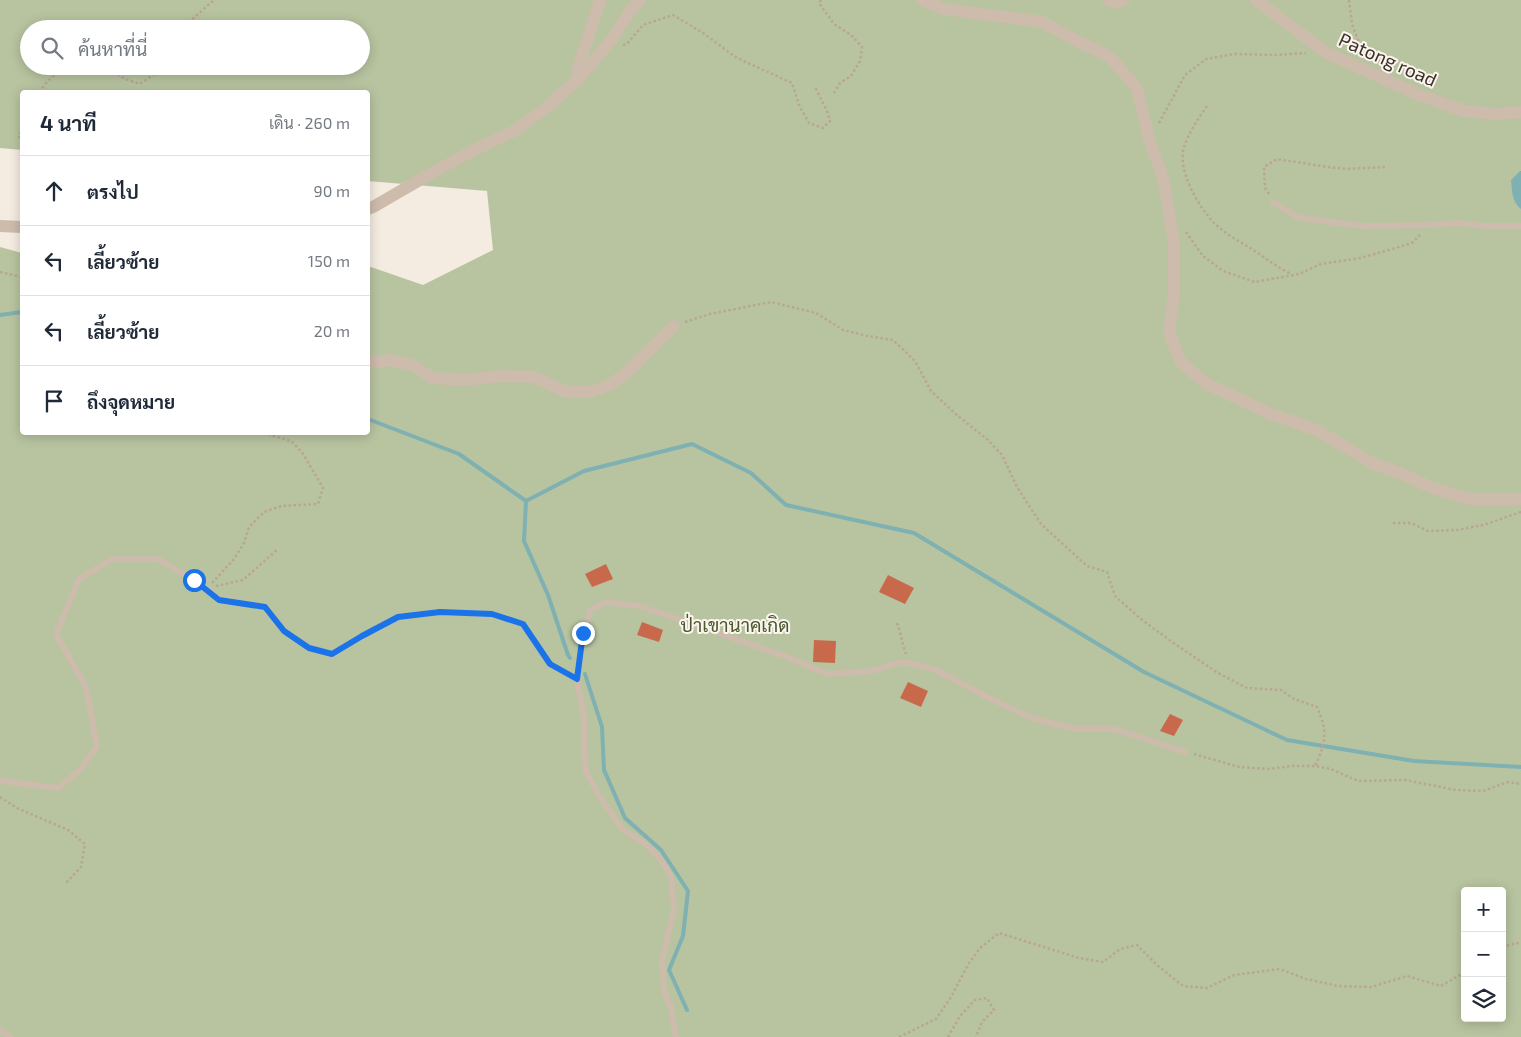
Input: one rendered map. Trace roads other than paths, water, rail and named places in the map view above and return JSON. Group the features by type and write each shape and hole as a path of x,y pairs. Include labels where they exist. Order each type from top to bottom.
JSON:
{"street":[{"path":"577,71 600,0"},
{"path":"370,208 480,147 514,131 546,108 580,77 612,39 630,11 640,0"},
{"path":"922,0 944,9 1042,22 1110,57 1137,88 1148,139 1164,181 1174,244 1174,293 1169,332 1180,361 1205,383 1271,414 1319,431 1372,462 1433,488 1469,499 1521,499"},
{"path":"1108,0 1116,3 1124,0"},
{"name":"Patong road","path":"1256,0 1325,52 1417,94 1464,111 1498,114 1521,112"},
{"path":"0,226 20,227"},
{"path":"370,363 390,360 412,365 433,378 464,380 504,376 534,377 566,392 591,392 611,384 625,374 674,326"}],"lane":[{"path":"1274,202 1297,217 1364,226 1458,223 1486,226 1521,226"},
{"path":"0,780 16,784 58,788 81,769 97,746 86,687 56,634 79,579 112,559 158,559 194,580 219,600 265,607 284,631 309,648 332,654 398,617 440,612 492,614 523,624 550,664 577,679"},
{"path":"677,1037 671,1008 664,992 662,961 674,910 672,877 661,860 646,844 623,830 599,796 586,772 584,718 577,679 583,633 590,610 606,602 640,606 782,655 828,674 873,671 896,662 909,663 934,669 1032,718 1074,729 1114,729 1186,752"},
{"path":"0,1030 11,1037"}],"water":[{"path":"1520,171 1521,209 1514,200 1511,180"}],"waterway":[{"path":"0,315 20,312"},
{"path":"370,420 459,454 526,501 584,471 692,444 751,473 786,505 914,533 1144,672 1287,740 1414,761 1521,767"},
{"path":"526,501 524,541 548,595 570,658"},
{"path":"585,674 602,727 604,770 625,818 661,850 688,891 683,936 669,970 687,1010"}],"park label":[{"name":"ป่าเขานาคเกิด","path":"735,624"}]}
